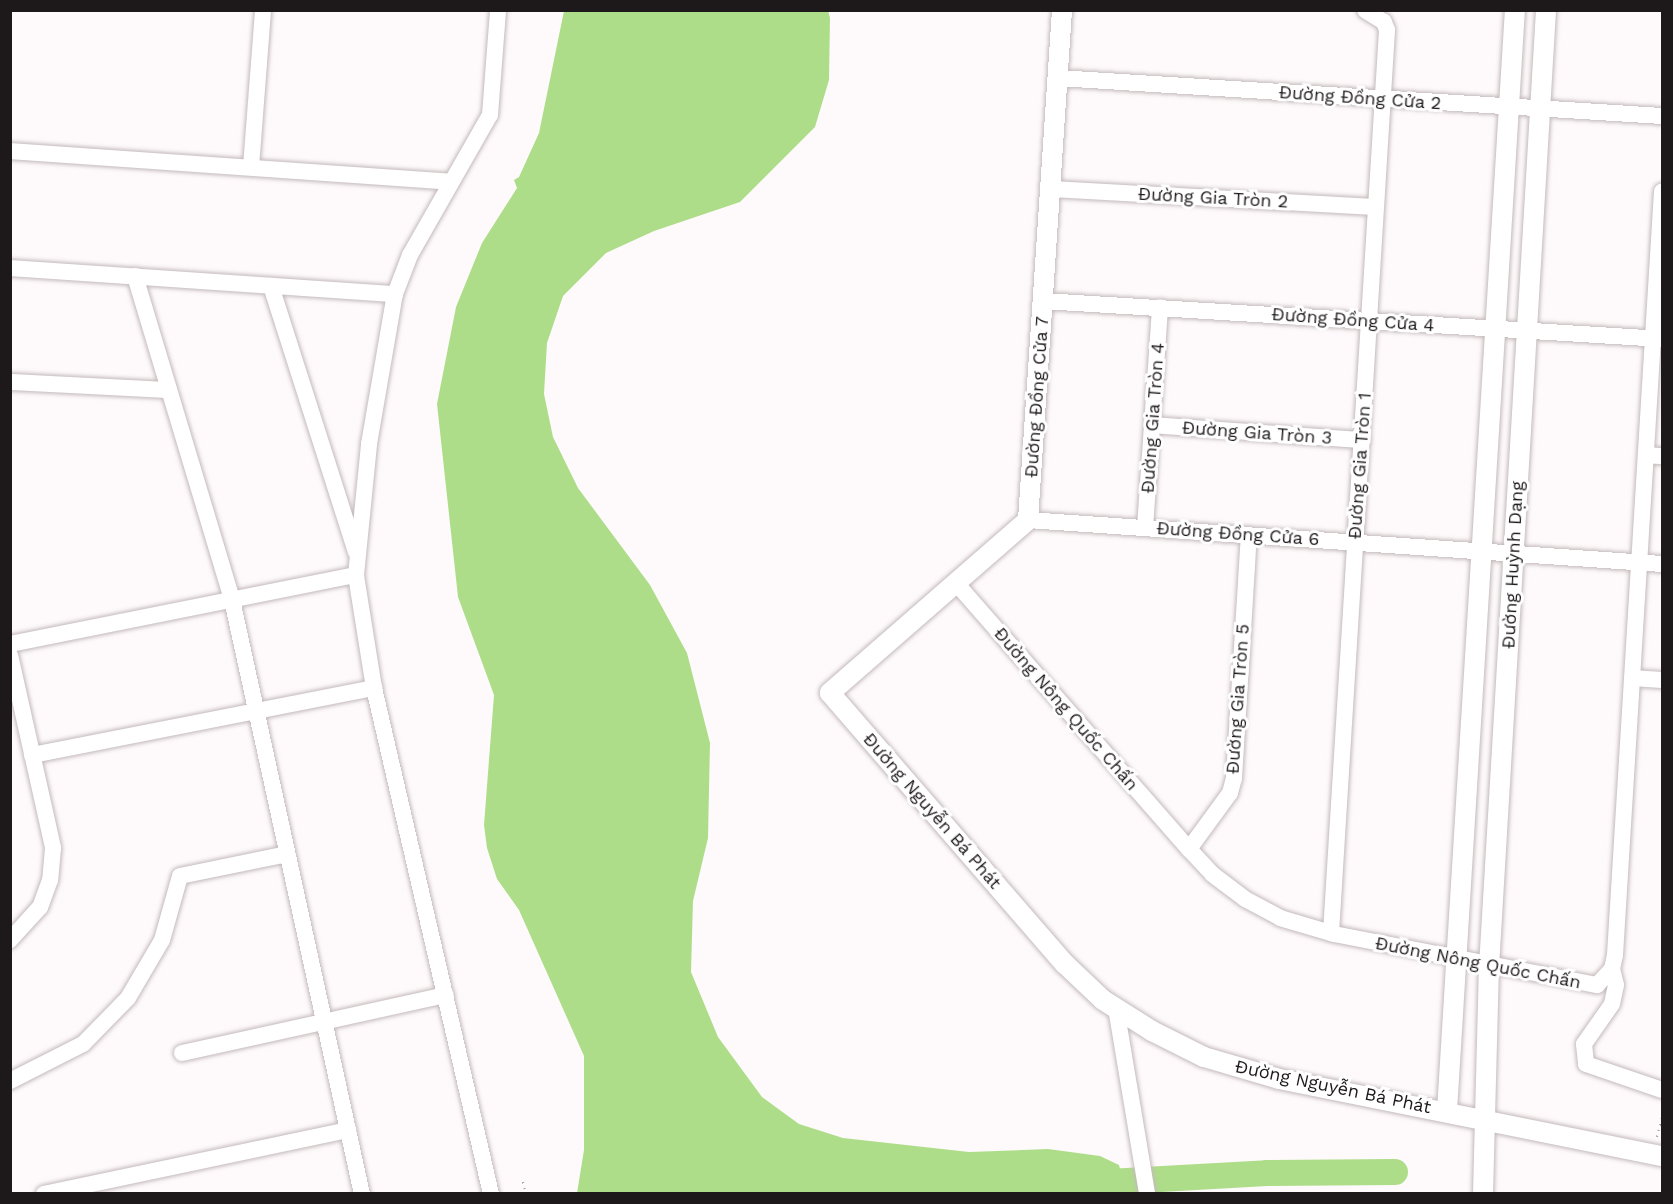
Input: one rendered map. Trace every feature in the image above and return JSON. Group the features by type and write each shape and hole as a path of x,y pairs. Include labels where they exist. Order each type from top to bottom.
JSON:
{"street":[{"path":"251,166 263,10"},
{"path":"357,567 369,444 395,294 410,255 490,115 498,10"},
{"name":"Đường Đồng Cửa 7","path":"1028,520 1062,10"},
{"name":"Đường Gia Tròn 1","path":"1331,933 1387,30 1384,21 1365,10"},
{"name":"Đường Huỳnh Dạng","path":"1447,1111 1515,10"},
{"name":"Đường Huỳnh Dạng","path":"1483,1194 1489,967 1546,10"},
{"name":"Đường Đồng Cửa 2","path":"1058,78 1662,116"},
{"path":"10,151 251,166 450,182"},
{"name":"Đường Gia Tròn 2","path":"1051,189 1376,207"},
{"path":"1662,191 1654,456 1637,562 1632,678 1612,969 1616,985 1612,1004 1584,1044 1586,1064 1662,1090"},
{"path":"10,268 395,294"},
{"path":"135,276 232,600 362,1194"},
{"path":"271,286 357,567 374,688 491,1194"},
{"name":"Đường Đồng Cửa 4","path":"1043,301 1658,339"},
{"name":"Đường Gia Tròn 4","path":"1145,528 1160,308"},
{"path":"10,382 169,390"},
{"name":"Đường Gia Tròn 3","path":"1152,425 1362,440"},
{"path":"956,583 1028,520"},
{"name":"Đường Đồng Cửa 6","path":"1028,520 1662,564"},
{"name":"Đường Gia Tròn 5","path":"1189,849 1219,811 1230,793 1234,778 1249,535"},
{"path":"10,644 232,600 357,567"},
{"name":"Đường Nguyễn Bá Phát","path":"956,583 830,693 1032,928 1065,964 1116,1008 1204,1057 1279,1079 1658,1155"},
{"name":"Đường Nông Quốc Chấn","path":"956,583 1189,849 1212,874 1245,899 1280,918 1331,933 1489,967 1591,985 1605,979 1612,969"},
{"path":"10,655 53,848 50,880 40,907 10,940"},
{"path":"1632,678 1662,680"},
{"path":"32,755 374,688"},
{"path":"10,1081 83,1044 128,999 162,940 180,876 287,854"},
{"path":"182,1053 446,995"},
{"path":"1116,1008 1147,1194"},
{"path":"44,1194 348,1130"}],"path":[{"path":"1658,1155 1662,1118"},
{"path":"523,1182 526,1194"}],"shaded area":[{"path":"828,10 830,18 829,80 815,127 740,202 654,231 606,253 563,296 547,343 544,394 553,437 578,488 650,585 687,653 710,743 708,838 693,901 691,972 718,1037 762,1097 799,1124 843,1138 969,1152 1048,1149 1100,1156 1119,1165 1124,1185 1111,1193 577,1193 584,1150 584,1056 519,910 497,879 487,848 484,825 494,695 458,597 437,404 456,307 482,243 517,188 514,180 519,177 539,133 564,11"}],"waterway":[{"path":"1090,1183 1267,1173 1395,1172"}]}
